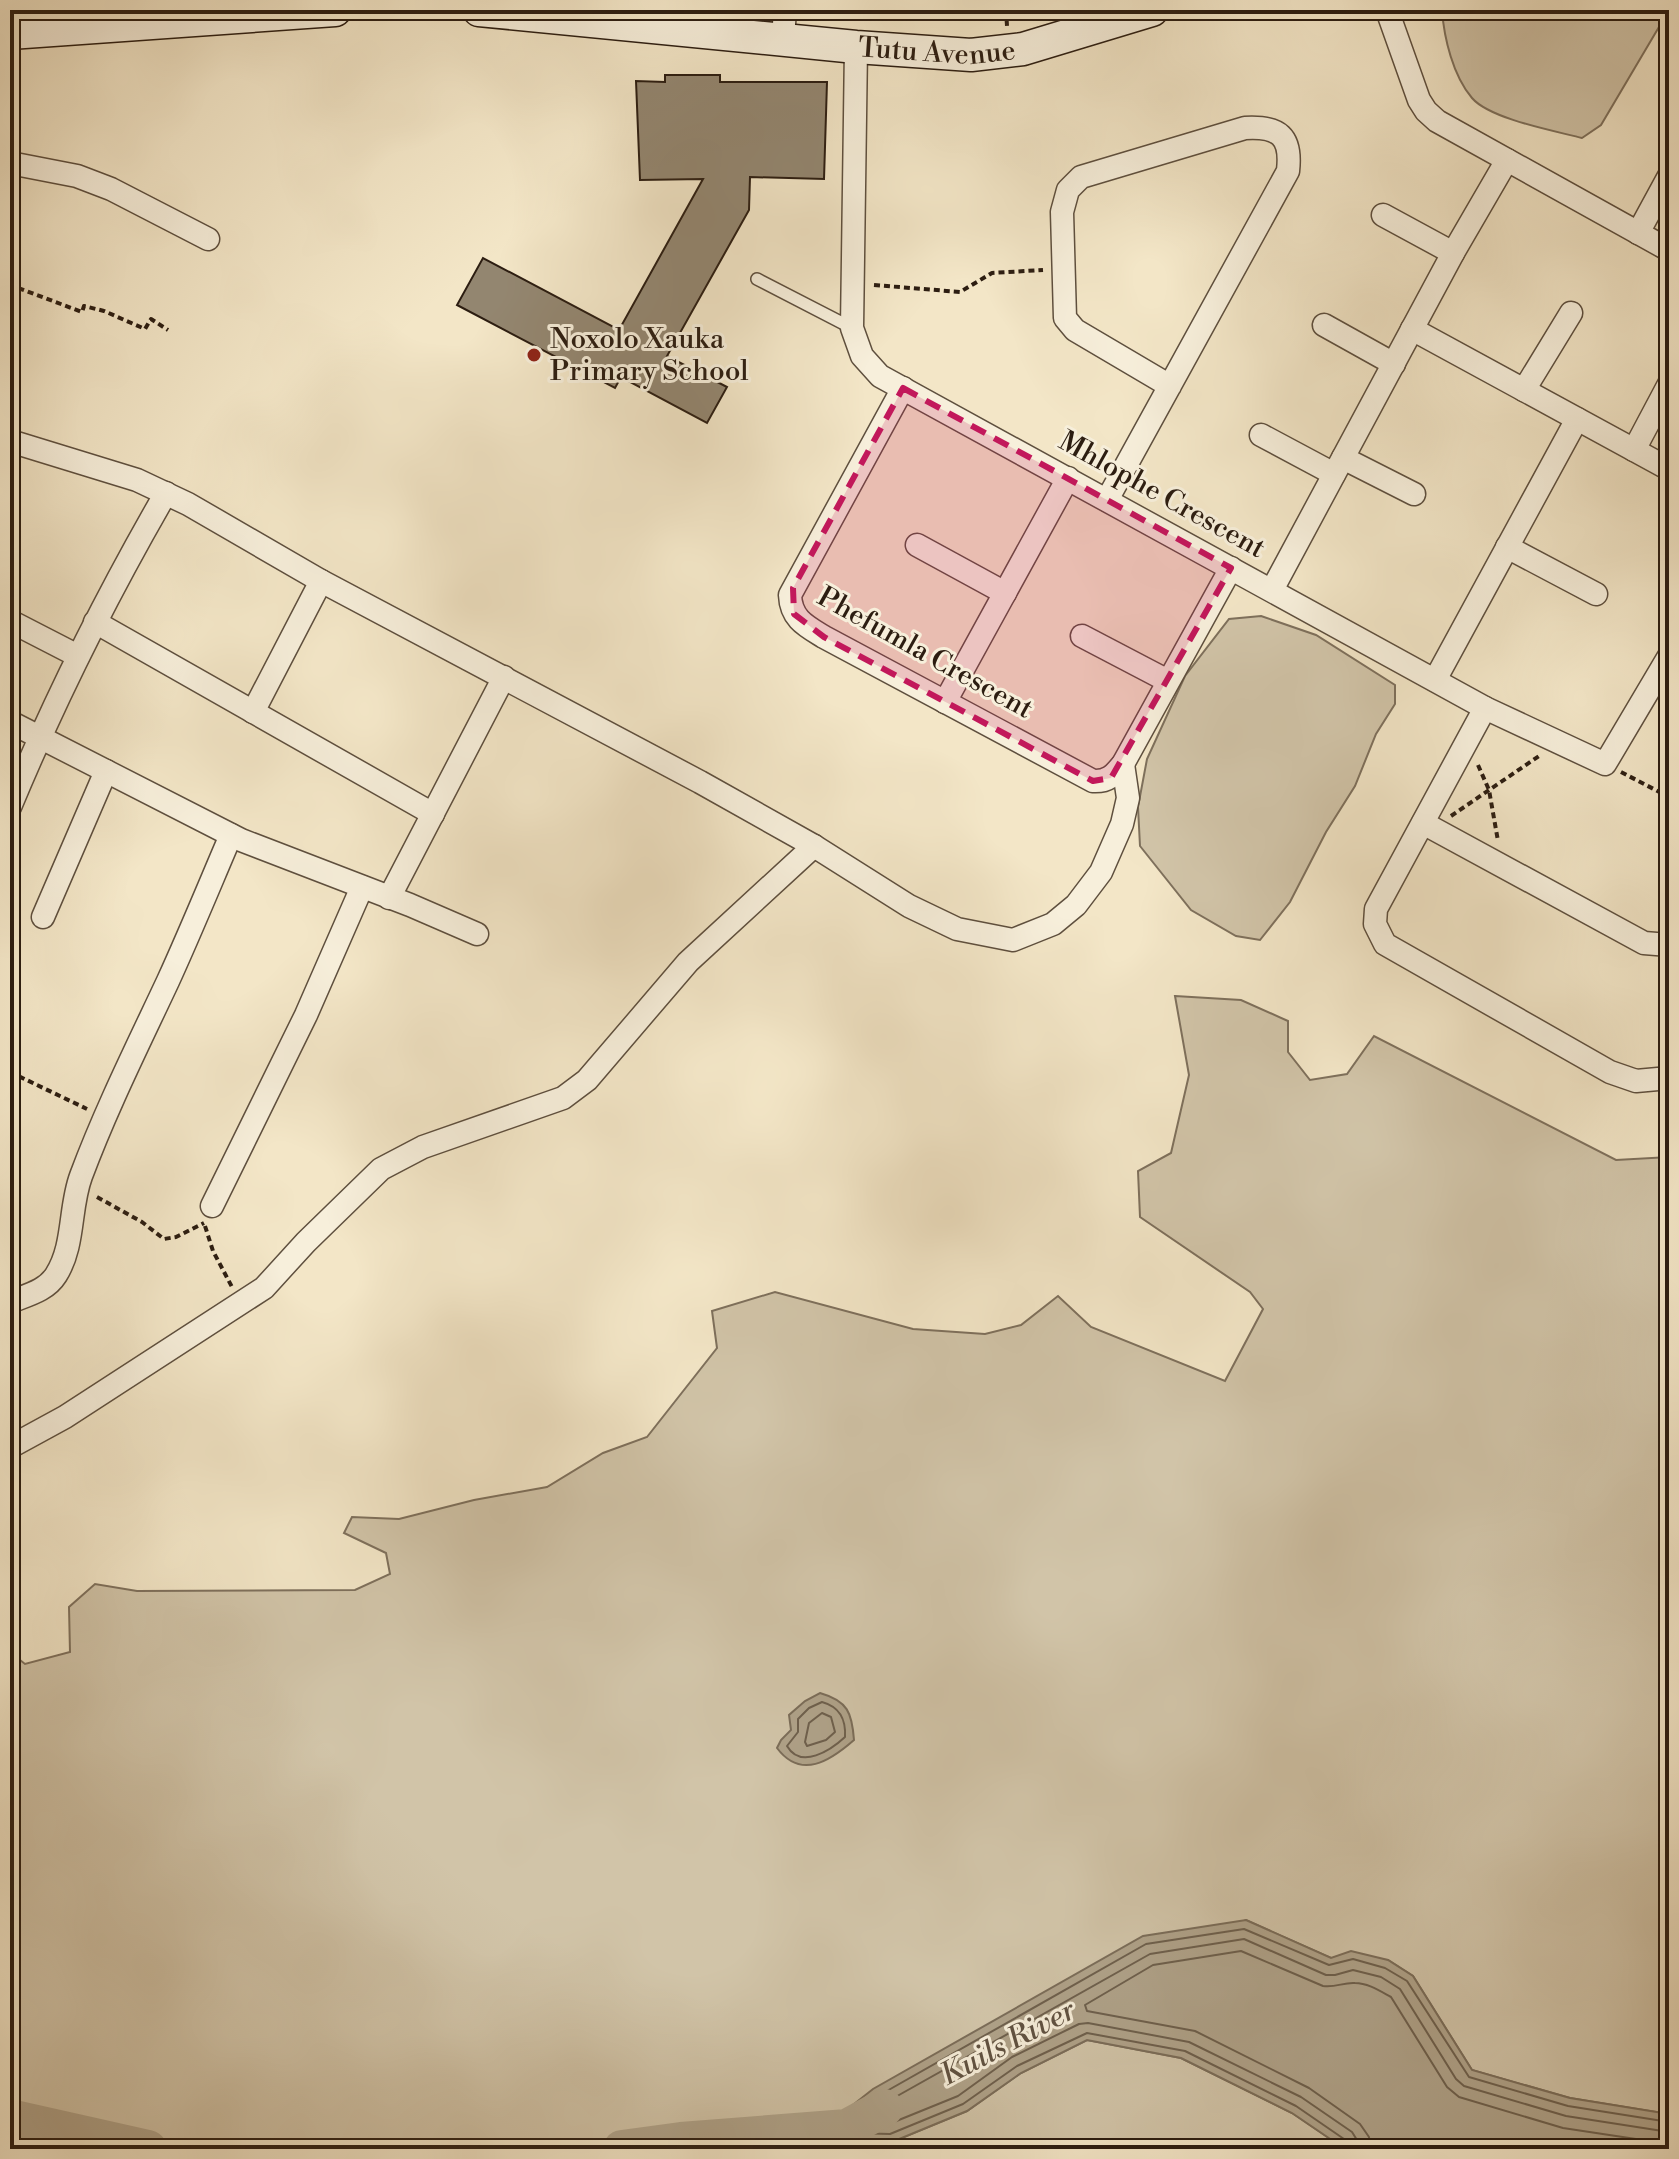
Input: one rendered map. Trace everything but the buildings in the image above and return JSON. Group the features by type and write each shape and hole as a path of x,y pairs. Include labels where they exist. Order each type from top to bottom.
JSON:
{"street":[{"path":"10,33 227,14 335,10"},
{"name":"Tutu Avenue","path":"479,10 784,24 856,47 946,55 997,53 1048,42 1152,10"},
{"path":"1387,10 1419,100 1426,111 1452,130 1669,250"},
{"name":"Mhlophe Crescent","path":"856,47 852,328 857,346 880,376 1485,708 1605,764"},
{"path":"1107,500 1170,386 1288,171 1290,156 1283,138 1269,128 1245,128 1081,177 1073,182 1064,198 1063,310 1070,325 1170,386"},
{"path":"1272,590 1453,253 1507,160"},
{"path":"10,163 77,176 111,189 208,239"},
{"path":"1638,233 1669,176"},
{"path":"1383,215 1453,253"},
{"path":"1524,390 1571,313"},
{"path":"1324,325 1394,364"},
{"path":"1412,329 1669,469"},
{"path":"1634,450 1669,384"},
{"name":"Phefumla Crescent","path":"903,388 793,588 790,603 800,623 1093,781 1111,778 1123,764"},
{"path":"1435,680 1577,419"},
{"path":"1261,435 1414,494"},
{"path":"12,447 137,480 166,493 321,581 700,782 814,846 909,906 945,924 981,935 1013,940 1053,924 1076,905 1101,872 1122,824 1128,798 1123,764 1231,568"},
{"path":"945,702 1068,478"},
{"path":"10,807 78,656 166,493"},
{"path":"917,545 1005,593"},
{"path":"1507,547 1596,594"},
{"path":"253,712 321,581"},
{"path":"10,621 78,656"},
{"path":"95,622 433,814"},
{"path":"1082,636 1168,681"},
{"path":"1605,764 1669,656"},
{"path":"389,898 504,677"},
{"path":"1485,708 1428,826 1376,909 1375,924 1382,941 1610,1072 1636,1081 1669,1078"},
{"path":"10,722 231,835 477,934"},
{"path":"43,917 106,771"},
{"path":"1428,826 1644,943 1669,945"},
{"path":"10,1302 42,1290 58,1272 69,1248 73,1205 78,1188 106,1117 231,835"},
{"path":"10,1447 65,1417 264,1288 381,1169 423,1147 563,1098 587,1080 688,962 814,846"},
{"path":"208,1215 306,1015 362,887"}],"lane":[{"path":"757,279 852,328"}],"path":[{"path":"851,281 885,287 960,292 992,273 1063,269"},
{"path":"10,289 13,286 82,312 84,306 104,311 145,329 151,319 168,330"},
{"path":"1467,741 1489,790 1502,866"},
{"path":"1428,826 1489,790 1558,743"},
{"path":"1605,764 1669,797"},
{"path":"10,1072 106,1117"},
{"path":"78,1188 142,1222 164,1239 176,1237 208,1215 213,1251 225,1270 239,1304"}],"highlighted area":[{"path":"903,388 1231,568 1111,778 1093,781 824,637 794,614 793,588"}],"shaded area":[{"path":"1442,10 1669,10 1601,125 1582,138 1508,118 1472,98 1451,56"},
{"path":"1261,616 1316,635 1395,685 1395,704 1376,734 1355,786 1326,832 1290,902 1260,940 1236,936 1191,910 1140,846 1138,807 1147,759 1185,676 1229,619"},
{"path":"1175,996 1241,1000 1288,1021 1288,1052 1310,1080 1347,1074 1374,1036 1616,1160 1669,1157 1669,2114 1570,2098 1472,2070 1413,1976 1388,1960 1331,1958 1246,1920 835,2119 843,2141 892,2142 967,2111 1021,2073 1087,2040 1181,2058 1292,2113 1345,2149 10,2149 10,1652 25,1664 70,1652 69,1607 95,1584 137,1591 355,1590 390,1574 386,1553 344,1533 352,1517 399,1519 474,1500 547,1487 603,1453 647,1437 717,1348 712,1311 775,1292 913,1329 985,1334 1021,1325 1058,1296 1091,1327 1225,1381 1263,1309 1250,1292 1140,1217 1138,1171 1171,1153 1189,1075"}],"water":[{"path":"820,1693 837,1700 847,1709 854,1740 835,1755 816,1764 796,1763 777,1748 791,1730 789,1715"},
{"path":"1246,1920 1331,1958 1351,1951 1388,1960 1413,1976 1472,2070 1570,2098 1669,2114 1669,2149 1345,2149 1292,2113 1181,2058 1087,2040 1021,2073 967,2111 892,2142 843,2141 835,2119 873,2089 1143,1936"}],"waterway":[{"name":"Kuils River","path":"622,2149 681,2141 847,2128 884,2108"},
{"name":"Kuils River","path":"10,2118 148,2149"}],"place":[{"name":"Noxolo Xauka Primary School","path":"534,355"}]}
